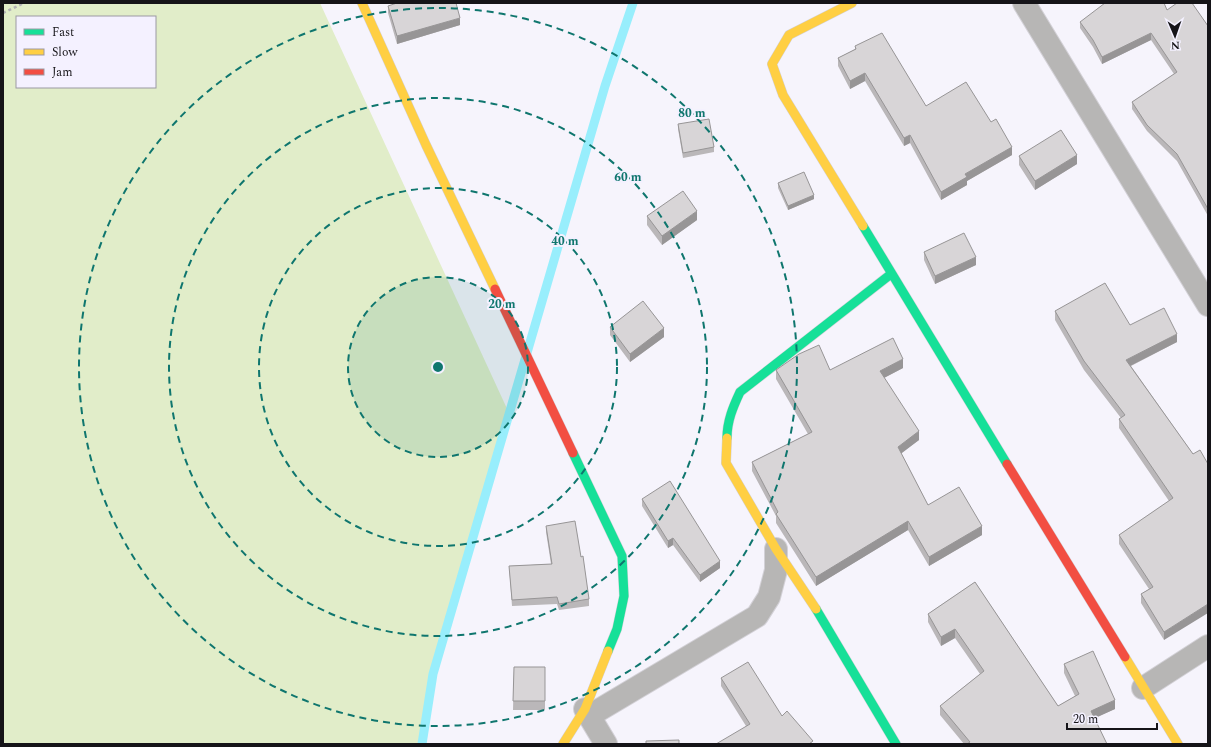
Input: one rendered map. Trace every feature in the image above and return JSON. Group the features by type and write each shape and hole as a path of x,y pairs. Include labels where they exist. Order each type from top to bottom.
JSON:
{"street":[{"path":"362,3 429,152 622,556 624,596 617,629 587,712 563,744"},
{"path":"852,3 790,35 772,64 783,95 1178,744"},
{"path":"1024,3 1208,305"},
{"path":"891,274 740,392 731,412 727,430 726,463 776,548 821,616 896,744"},
{"path":"587,712 757,616 769,597 776,570 776,548"},
{"path":"1143,688 1208,646"},
{"path":"587,712 606,744"}],"path":[{"path":"3,13 24,3"}],"green space":[{"path":"3,3 320,3 509,413 433,674 422,744 3,744"}],"building":[{"path":"397,3 456,3 460,18 397,36 388,6"},
{"path":"1105,3 1164,3 1167,10 1177,3 1192,3 1208,26 1208,209 1177,154 1147,125 1132,102 1177,72 1151,33 1102,57 1093,40 1080,22"},
{"path":"882,33 926,106 966,82 991,122 996,119 1012,147 965,174 967,177 941,192 910,135 904,138 865,73 850,81 838,58 856,49 855,46"},
{"path":"709,119 714,147 683,153 678,124"},
{"path":"1061,130 1077,155 1035,181 1019,156"},
{"path":"804,172 814,195 788,206 778,183"},
{"path":"683,191 697,211 662,236 647,216"},
{"path":"964,233 976,257 935,276 924,252"},
{"path":"1105,283 1130,325 1164,308 1177,334 1126,360 1193,454 1200,450 1208,464 1208,604 1164,632 1141,594 1153,587 1119,535 1173,498 1119,419 1125,415 1084,361 1055,311"},
{"path":"643,301 664,328 630,354 610,327"},
{"path":"893,338 903,359 880,371 919,431 898,447 928,505 959,487 982,526 929,557 908,521 816,577 776,514 778,512 752,462 812,432 776,370 799,354 819,345 830,370"},
{"path":"670,481 720,561 700,575 673,538 668,541 642,499"},
{"path":"575,521 581,557 583,556 589,599 559,604 557,597 512,600 509,566 552,564 546,526"},
{"path":"975,582 1058,706 1079,694 1064,664 1093,651 1115,700 1091,711 1107,744 967,744 970,742 940,706 984,671 955,629 941,637 928,614"},
{"path":"748,662 782,716 787,711 813,741 809,744 716,744 750,724 721,678"},
{"path":"514,667 545,667 545,701 513,701"},
{"path":"679,740 679,744 646,744 646,741"}],"waterway":[{"path":"422,744 433,674 605,86 633,3"}],"traffic: fast":[{"path":"863,226 1007,464"},
{"path":"727,438 729,420 740,392 891,274"},
{"path":"573,453 622,556 624,596 617,629 608,651"},
{"path":"816,609 896,744"}],"traffic: slow":[{"path":"362,3 426,145 495,289"},
{"path":"852,3 789,35 772,64 783,95 863,226"},
{"path":"727,438 726,463 776,549 816,609"},
{"path":"563,744 585,709 608,651"},
{"path":"1125,657 1178,744"}],"traffic: jam":[{"path":"495,289 573,453"},
{"path":"1007,464 1125,657"}]}
